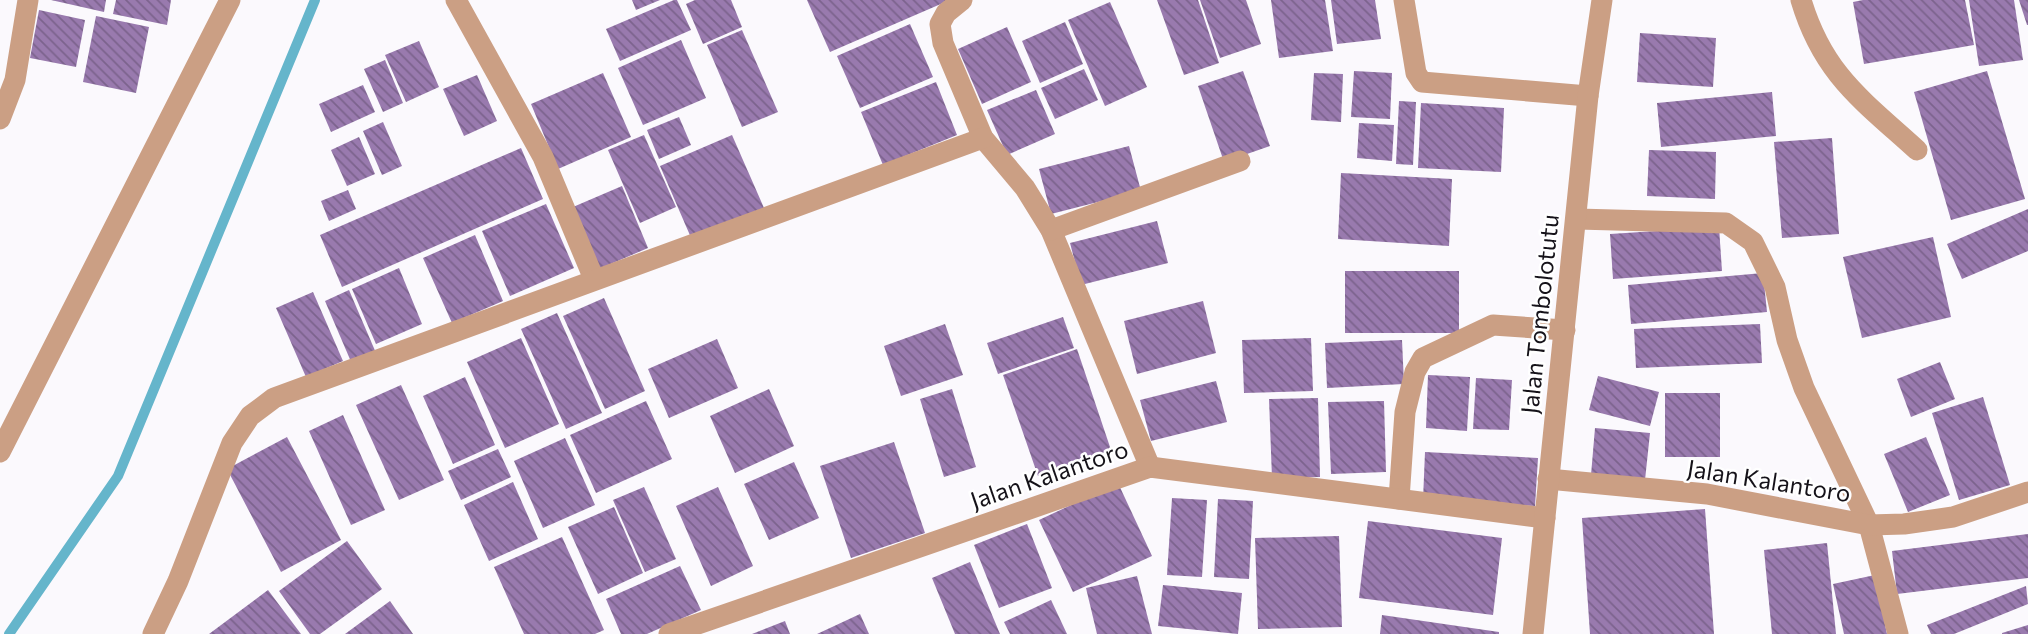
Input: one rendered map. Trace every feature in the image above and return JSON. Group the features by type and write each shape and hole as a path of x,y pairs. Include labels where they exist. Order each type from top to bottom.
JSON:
{"street":[{"path":"0,119 15,80 28,0"},
{"path":"0,452 230,0"},
{"path":"456,0 543,156 594,279"},
{"path":"962,0 946,13 940,30 983,138 1025,188 1051,230 1150,467"},
{"path":"1405,0 1416,73 1422,82 1588,96"},
{"name":"Jalan Tombolotutu","path":"1533,634 1588,96 1602,0"},
{"path":"1801,0 1812,34 1830,67 1917,150"},
{"path":"153,634 178,581 232,443 250,416 274,398 983,138"},
{"path":"1051,230 1240,160"},
{"path":"1577,219 1726,223 1753,242 1775,287 1787,340 1804,388 1869,524 1904,524 1954,517 2028,492"},
{"path":"1399,499 1405,412 1415,372 1423,358 1493,325 1565,330"},
{"name":"Jalan Kalantoro","path":"669,634 1150,467 1545,518"},
{"name":"Jalan Kalantoro","path":"1548,479 1707,494 1869,524 1898,634"}],"building":[{"path":"51,0 106,0 104,12"},
{"path":"116,0 171,0 167,25 113,14"},
{"path":"632,0 660,0 636,10"},
{"path":"677,0 691,30 620,61 606,29"},
{"path":"695,0 731,0 742,27 703,44 686,4"},
{"path":"807,0 950,0 830,52"},
{"path":"1157,0 1198,0 1219,63 1184,75"},
{"path":"1200,0 1246,0 1261,44 1220,58"},
{"path":"1271,0 1325,0 1333,51 1279,58"},
{"path":"1331,0 1375,0 1381,39 1337,44"},
{"path":"1965,0 1974,45 1864,64 1853,2"},
{"path":"1969,0 2014,0 2023,60 1979,66"},
{"path":"2019,0 2028,0 2028,25 2027,25"},
{"path":"1110,2 1147,87 1105,106 1068,20"},
{"path":"39,10 85,20 76,67 30,58"},
{"path":"96,16 149,27 136,93 83,82"},
{"path":"1065,22 1083,64 1040,83 1022,41"},
{"path":"910,24 933,77 860,108 837,56"},
{"path":"1007,27 1031,82 982,104 958,49"},
{"path":"742,30 778,112 742,127 707,45"},
{"path":"1640,33 1716,38 1713,87 1637,82"},
{"path":"681,40 706,98 643,125 618,68"},
{"path":"419,41 439,87 406,102 385,55"},
{"path":"385,60 403,103 383,112 364,69"},
{"path":"1084,69 1098,100 1055,119 1041,88"},
{"path":"1243,71 1270,146 1224,162 1198,86"},
{"path":"1354,71 1392,73 1390,119 1351,117"},
{"path":"1987,71 2025,199 1951,220 1914,92"},
{"path":"603,73 631,137 558,169 531,104"},
{"path":"1314,73 1343,74 1341,122 1311,120"},
{"path":"477,75 497,121 464,136 443,89"},
{"path":"936,82 957,135 883,165 861,112"},
{"path":"363,85 375,112 331,132 319,104"},
{"path":"1036,90 1055,134 1007,155 987,110"},
{"path":"1772,92 1776,136 1661,147 1657,103"},
{"path":"1399,101 1416,102 1413,165 1396,164"},
{"path":"1421,103 1504,108 1501,172 1418,168"},
{"path":"679,117 691,145 659,159 647,130"},
{"path":"383,122 402,166 382,175 363,131"},
{"path":"1359,123 1394,125 1392,161 1357,158"},
{"path":"644,135 676,207 640,223 608,150"},
{"path":"732,135 764,208 692,240 660,166"},
{"path":"359,137 375,174 347,186 331,150"},
{"path":"1832,138 1839,234 1782,238 1774,142"},
{"path":"1129,146 1141,191 1051,214 1039,169"},
{"path":"521,148 543,199 342,287 320,235"},
{"path":"1649,150 1716,152 1715,199 1647,196"},
{"path":"1341,173 1452,179 1449,246 1338,239"},
{"path":"622,186 648,248 592,272 566,210"},
{"path":"348,190 356,209 329,221 321,201"},
{"path":"546,204 574,268 510,296 482,231"},
{"path":"2028,209 2028,251 1962,279 1947,244"},
{"path":"1157,221 1168,263 1081,285 1070,243"},
{"path":"1719,227 1722,271 1613,279 1610,234"},
{"path":"475,235 503,301 452,323 423,258"},
{"path":"1933,237 1951,317 1862,338 1843,257"},
{"path":"399,268 422,324 376,344 352,289"},
{"path":"1345,271 1459,271 1459,333 1345,333"},
{"path":"1763,273 1767,312 1631,324 1628,285"},
{"path":"349,290 376,353 352,364 325,301"},
{"path":"313,292 343,361 306,377 276,308"},
{"path":"604,298 645,391 605,409 563,316"},
{"path":"1203,301 1216,353 1137,374 1124,321"},
{"path":"557,313 602,413 566,429 521,329"},
{"path":"1063,317 1074,348 998,374 987,343"},
{"path":"945,324 963,375 901,396 884,346"},
{"path":"1760,324 1762,363 1636,368 1634,329"},
{"path":"521,338 559,424 505,448 467,362"},
{"path":"1311,338 1313,391 1244,393 1242,340"},
{"path":"717,339 738,388 669,418 648,369"},
{"path":"1402,340 1404,384 1327,388 1325,343"},
{"path":"1077,349 1111,450 1038,476 1003,375"},
{"path":"1940,362 1955,399 1911,417 1897,379"},
{"path":"1428,375 1470,377 1467,431 1426,428"},
{"path":"1598,376 1659,392 1650,426 1589,410"},
{"path":"465,377 495,445 453,464 423,396"},
{"path":"1476,378 1512,380 1509,430 1473,429"},
{"path":"1216,381 1227,422 1151,441 1140,400"},
{"path":"401,385 444,480 399,500 356,405"},
{"path":"769,389 794,446 735,473 710,416"},
{"path":"952,389 976,467 944,477 920,399"},
{"path":"1665,393 1720,393 1720,457 1665,457"},
{"path":"1983,397 2010,485 1959,500 1932,413"},
{"path":"1318,398 1320,477 1272,478 1269,399"},
{"path":"646,401 672,459 596,493 570,435"},
{"path":"1384,401 1386,472 1331,474 1328,402"},
{"path":"343,415 385,510 351,525 309,431"},
{"path":"1595,428 1650,433 1645,480 1591,475"},
{"path":"287,437 341,540 281,572 227,469"},
{"path":"1926,437 1950,495 1908,512 1884,454"},
{"path":"565,438 595,505 543,528 514,461"},
{"path":"894,442 925,533 851,558 820,466"},
{"path":"498,449 511,477 461,500 448,471"},
{"path":"1425,452 1538,458 1535,506 1423,500"},
{"path":"794,462 819,518 769,540 744,484"},
{"path":"513,482 538,539 489,561 464,505"},
{"path":"1118,483 1152,556 1073,592 1039,520"},
{"path":"644,487 676,559 645,572 613,500"},
{"path":"718,487 753,566 711,586 676,506"},
{"path":"1172,498 1207,500 1202,577 1167,575"},
{"path":"1218,499 1253,501 1249,579 1214,577"},
{"path":"614,507 643,573 598,594 568,527"},
{"path":"1705,509 1714,634 1590,634 1582,518"},
{"path":"1368,521 1502,538 1493,615 1359,598"},
{"path":"1027,524 1052,588 999,608 974,545"},
{"path":"2028,534 2028,578 1897,594 1892,551"},
{"path":"1339,536 1342,627 1258,629 1255,538"},
{"path":"562,537 604,630 595,634 524,634 494,567"},
{"path":"347,541 382,589 320,634 310,634 279,591"},
{"path":"1827,543 1836,634 1772,634 1764,550"},
{"path":"970,562 1000,634 955,634 932,578"},
{"path":"680,566 701,610 647,634 621,634 606,599"},
{"path":"1875,575 1887,634 1844,634 1833,584"},
{"path":"1137,576 1152,634 1097,634 1086,588"},
{"path":"1163,585 1242,593 1238,634 1158,626"},
{"path":"2026,586 2028,604 1954,634 1931,634 1927,625"},
{"path":"268,590 301,634 209,634"},
{"path":"1051,600 1067,634 1010,634 1004,622"},
{"path":"390,601 413,634 345,634"},
{"path":"860,614 869,634 817,634"},
{"path":"1382,615 1499,632 1499,634 1380,634"},
{"path":"785,621 790,634 752,634"},
{"path":"2028,625 2028,634 2002,634 2002,633"}],"waterway":[{"path":"9,634 118,476 315,0"}]}
